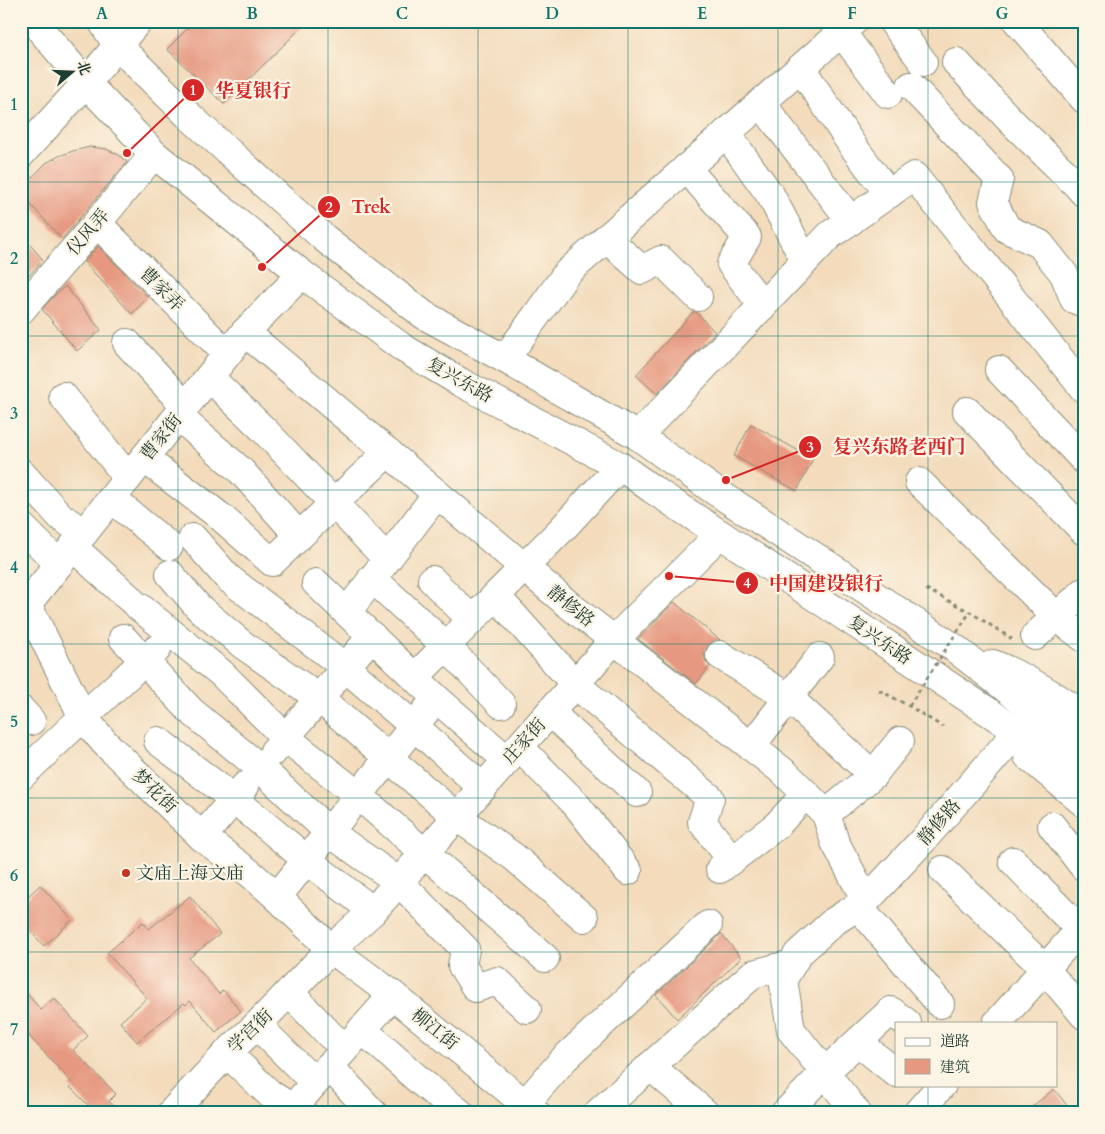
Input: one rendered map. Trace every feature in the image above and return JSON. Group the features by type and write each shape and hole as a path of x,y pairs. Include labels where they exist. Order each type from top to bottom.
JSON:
{"street":[{"name":"复兴东路","path":"33,21 86,83 154,154 302,274 403,348 460,382 620,466 1084,775"},
{"name":"复兴东路","path":"102,21 117,45 188,115 324,238 424,315 505,359 638,436 714,491 953,648 1049,722 1084,746"},
{"path":"21,154 86,83 138,21"},
{"path":"892,21 907,81"},
{"path":"1018,21 1084,99"},
{"path":"505,359 567,272 848,27 907,81 999,178 993,202 1007,229 1040,244 1064,274 1074,299 1084,303"},
{"path":"956,62 1011,122 1084,193"},
{"path":"801,68 852,145 889,194"},
{"path":"761,103 851,221"},
{"path":"726,133 771,196 805,261"},
{"name":"仪风弄","path":"21,310 154,154"},
{"path":"686,168 747,237 732,264 763,306"},
{"path":"638,436 830,235 914,176 1084,389"},
{"name":"曹家弄","path":"97,223 227,354"},
{"path":"606,238 642,270 660,260 698,297"},
{"name":"曹家街","path":"24,602 72,548 245,332 302,274"},
{"name":"静修路","path":"245,332 569,605 785,773 826,814 835,842 862,903"},
{"path":"127,343 181,411 241,471 299,536"},
{"path":"999,370 1084,460"},
{"path":"209,377 262,429 333,504 380,568 446,646 501,704"},
{"path":"63,396 181,542 233,572 414,726 483,788"},
{"path":"967,411 1084,531"},
{"path":"128,478 222,518 272,562 388,452"},
{"path":"415,677 563,528 620,466"},
{"path":"21,473 62,517 72,548"},
{"path":"919,482 1057,617 1084,638"},
{"path":"347,612 437,494"},
{"path":"21,526 72,548 134,603 221,673 286,738 426,852 546,958"},
{"name":"庄家街","path":"331,949 373,912 614,640 720,534"},
{"path":"21,776 82,717 174,634 233,572"},
{"path":"170,574 199,608 243,645 319,698 457,817 514,857 584,918"},
{"path":"432,580 472,620"},
{"path":"316,583 436,698 513,754 575,803 628,871"},
{"path":"1035,636 1084,592"},
{"path":"496,596 575,684 710,798 702,822 726,865 777,825 806,794"},
{"name":"梦花街","path":"24,602 82,717 105,743 202,837 251,874 331,949"},
{"path":"202,837 372,636"},
{"path":"123,638 191,711 260,768 329,832 399,882 465,949 462,966 476,988 497,981 527,1009"},
{"name":"复兴东路","path":"953,648 1013,672 1078,711"},
{"path":"720,655 789,698 872,775"},
{"path":"751,746 820,657"},
{"name":"复兴东路","path":"935,677 1084,803"},
{"path":"277,897 436,698"},
{"path":"550,712 637,793"},
{"name":"静修路","path":"792,964 798,954 833,922 862,903 923,840 1010,740"},
{"path":"158,741 234,799 373,912"},
{"path":"826,814 872,775 900,741"},
{"path":"1052,826 1084,867"},
{"path":"998,1022 1082,930 1013,861"},
{"path":"943,870 1045,969 1084,1015"},
{"path":"862,903 940,1004"},
{"path":"531,1108 564,1059 708,925"},
{"name":"学宫街","path":"172,1112 227,1053 331,949"},
{"name":"柳江街","path":"331,949 393,995 531,1108"},
{"path":"598,1113 753,974 792,964"},
{"path":"792,964 783,979 791,1030 856,1113"},
{"path":"289,992 331,1036 339,1055 373,1113"},
{"path":"227,1053 270,1094 294,1111 339,1055 393,995"},
{"path":"786,1113 824,1072 891,1011 906,1022"},
{"path":"257,1025 304,1072 339,1055 421,1082 460,1113"},
{"path":"858,1042 895,1072"},
{"path":"650,1066 704,1113"}],"path":[{"path":"926,589 970,612 1005,634"},
{"path":"910,706 970,612"},
{"path":"879,690 910,706 943,727"}],"building":[{"path":"195,21 308,21 224,104 167,49"},
{"path":"90,147 106,149 119,155 127,162 62,239 21,194 21,189 46,163 59,156"},
{"path":"21,234 43,260 21,284"},
{"path":"98,246 148,297 132,314 84,262"},
{"path":"65,286 101,330 77,351 42,309"},
{"path":"693,312 696,312 715,332 657,394 636,375"},
{"path":"751,424 813,459 797,491 734,456"},
{"path":"674,602 720,640 712,642 707,647 704,655 706,662 710,666 696,684 638,639"},
{"path":"40,885 72,920 44,946 21,921 21,903"},
{"path":"190,896 220,934 189,958 219,994 223,990 241,1011 216,1032 190,1001 186,1005 184,1003 137,1042 120,1022 147,998 107,953 143,922 149,929"},
{"path":"721,933 741,958 677,1019 656,995"},
{"path":"21,987 41,1010 54,998 88,1036 73,1050 116,1094 109,1101 119,1113 96,1113 70,1087 73,1084 21,1027"},
{"path":"1054,1089 1073,1113 1024,1113"}],"place":[{"name":"华夏银行","path":"127,153"},
{"name":"Trek","path":"262,267"},
{"name":"复兴东路老西门","path":"726,480"},
{"name":"中国建设银行","path":"669,576"},
{"name":"文庙上海文庙","path":"126,873"}]}
